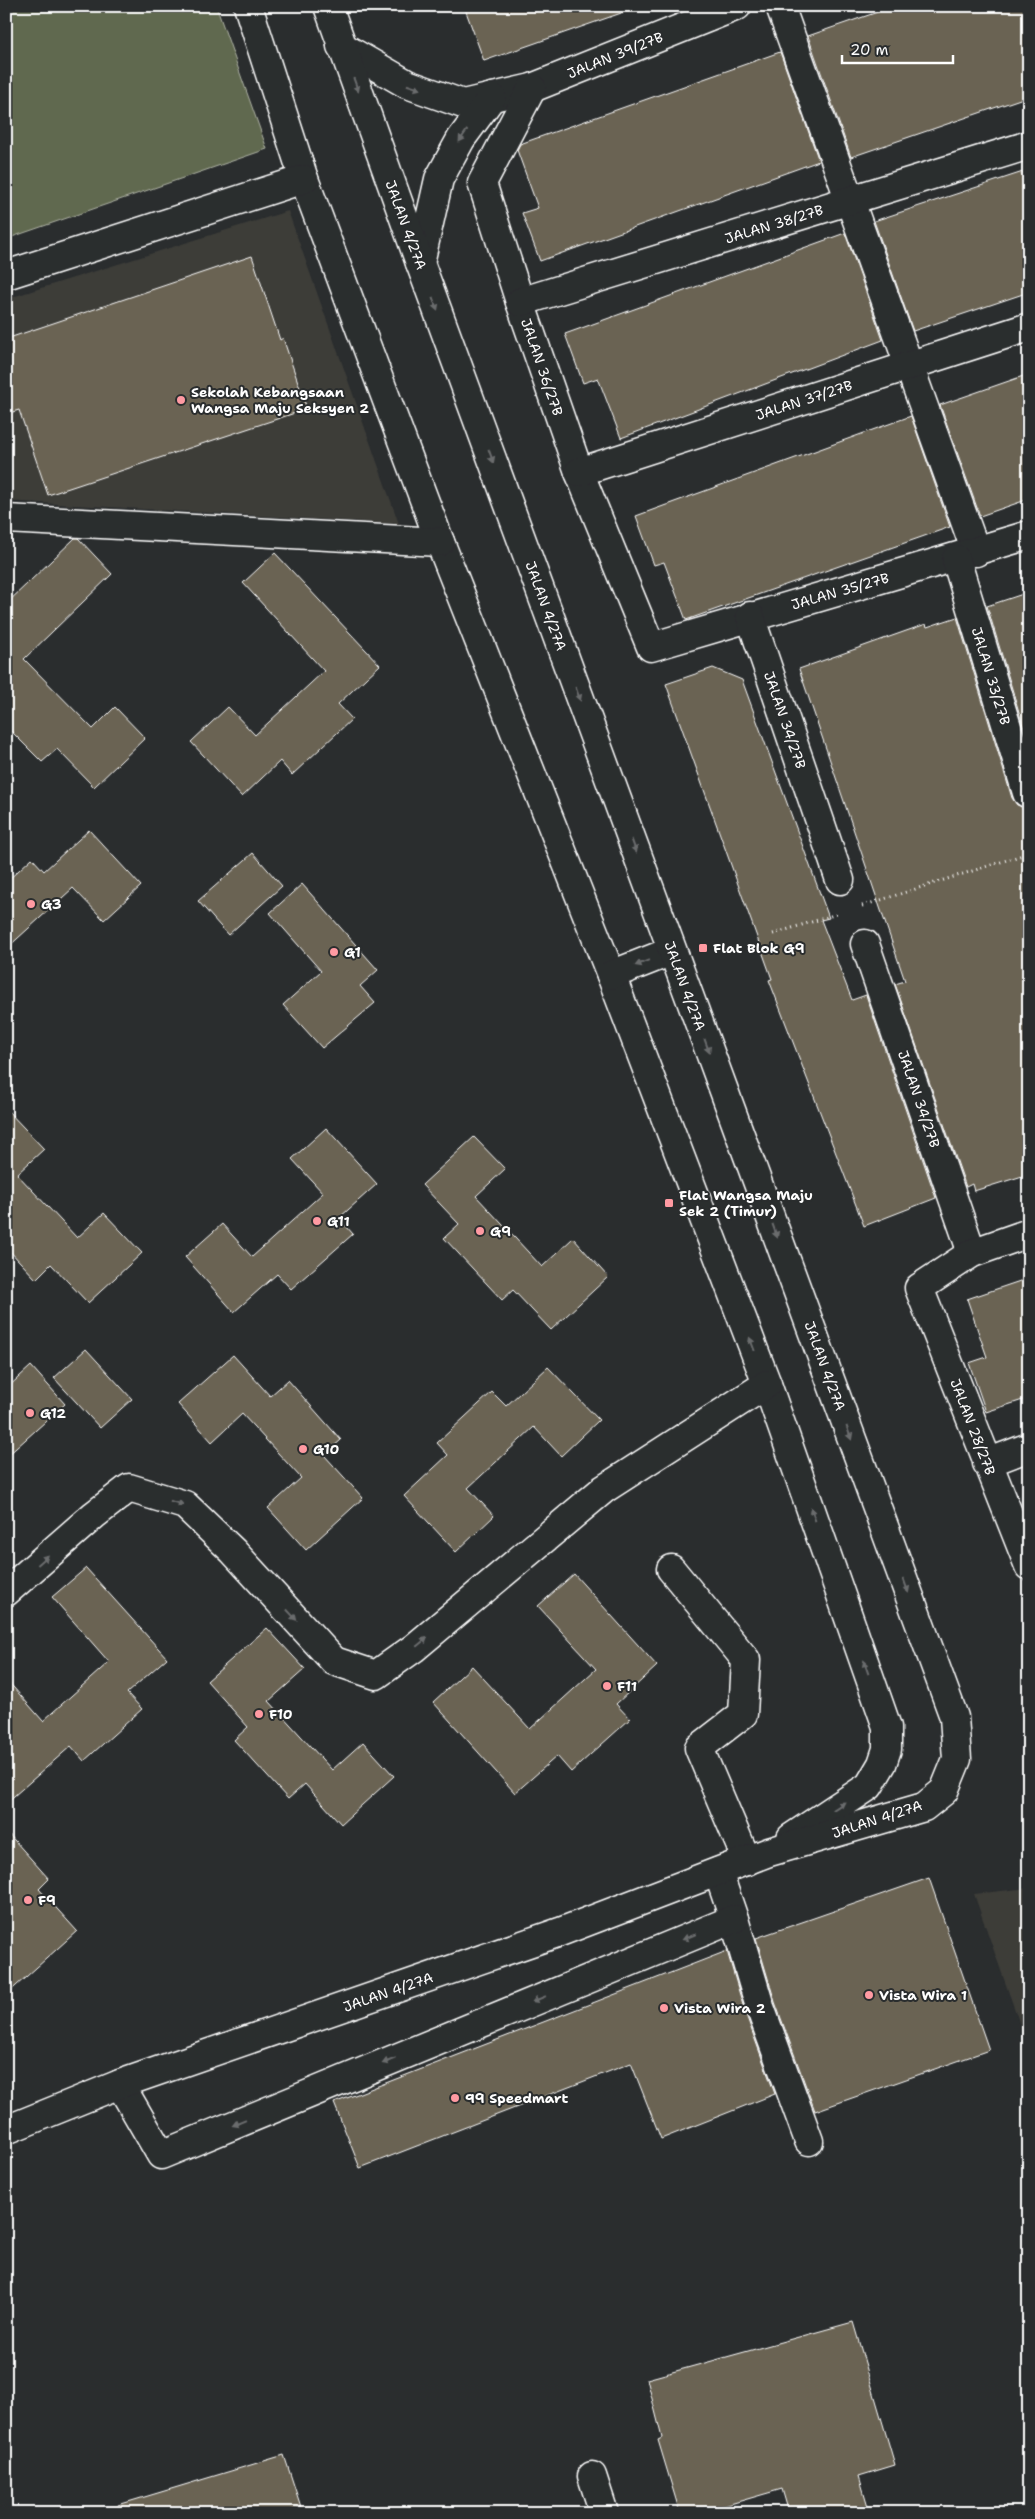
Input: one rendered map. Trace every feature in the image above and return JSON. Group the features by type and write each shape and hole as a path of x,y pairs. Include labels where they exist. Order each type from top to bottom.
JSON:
{"street":[{"name":"JALAN 4/27A","path":"248,6 304,179 440,542 611,975 767,1384 887,1726 887,1749 882,1764 869,1786 758,1857"},
{"name":"JALAN 4/27A","path":"6,2130 120,2084 560,1932 758,1857 924,1807 944,1791 957,1759 954,1717 420,263 328,6"},
{"name":"JALAN 39/27B","path":"341,46 407,84 463,104 532,88 737,6"},
{"name":"JALAN 33/27B","path":"780,6 910,366 966,555 1027,793"},
{"name":"JALAN 36/27B","path":"532,88 482,183 578,472 651,647"},
{"path":"420,263 439,179 461,139 492,97"},
{"name":"JALAN 38/27B","path":"520,302 1029,145"},
{"path":"6,275 304,179"},
{"name":"JALAN 37/27B","path":"578,472 1029,328"},
{"path":"6,519 440,542"},
{"name":"JALAN 35/27B","path":"651,647 750,616 966,555 1029,535"},
{"name":"JALAN 34/27B","path":"750,616 840,880"},
{"name":"JALAN 34/27B","path":"865,944 972,1253"},
{"path":"611,975 672,951"},
{"path":"972,1253 1029,1233"},
{"name":"JALAN 28/27B","path":"972,1253 919,1288 1029,1566"},
{"path":"6,1592 94,1514 130,1488 185,1505 233,1551 334,1661 376,1675 414,1648 604,1489 767,1384"},
{"path":"987,1463 1029,1447"},
{"path":"671,1569 746,1660 743,1714 699,1748 758,1857"},
{"path":"718,1872 760,2007 809,2141"},
{"path":"120,2084 161,2155 734,1919"},
{"path":"592,2476 604,2513"}],"path":[{"path":"858,907 1029,853"},
{"path":"773,934 839,913"}],"shaded area":[{"name":"Sekolah Kebangsaan Wangsa Maju Seksyen 2","path":"288,211 399,524 6,501 6,299"},
{"path":"1029,1888 1029,2050 974,1894"}],"green space":[{"path":"6,6 216,6 267,149 6,239"}],"building":[{"path":"464,6 626,6 627,11 484,61"},
{"path":"895,6 1029,6 1029,96 851,157 808,36"},
{"path":"780,52 819,161 540,261 522,213 538,208 517,150 520,144"},
{"path":"1029,170 1029,292 913,331 874,221"},
{"path":"845,233 883,340 621,438 598,378 583,383 565,334"},
{"path":"252,256 280,340 283,338 307,409 48,495 19,410 6,414 6,339"},
{"path":"1029,374 1029,499 980,516 940,405"},
{"path":"911,416 950,527 686,620 664,562 654,565 636,516"},
{"path":"75,538 78,538 112,574 24,659 93,729 115,707 145,738 94,787 57,749 42,762 6,726 6,604"},
{"path":"275,553 380,665 338,704 352,719 292,775 280,761 242,797 191,742 228,707 255,735 324,671 243,583"},
{"path":"1029,592 1029,745 987,606"},
{"path":"957,617 1012,798 1017,805 1029,808 1029,1174 974,1191 972,1184 966,1187 895,984 905,981 799,669 926,624 927,627"},
{"path":"713,668 742,680 829,918 821,920 852,1000 866,995 936,1198 864,1226 769,980 772,979 666,684"},
{"name":"G3","path":"89,830 141,886 104,920 73,888 6,949 6,882 32,858 44,871"},
{"path":"253,853 282,886 228,935 198,901"},
{"name":"G1","path":"302,884 378,970 360,986 375,1003 322,1048 283,1005 321,971 270,913"},
{"path":"6,1109 44,1149 17,1174 77,1238 104,1213 142,1253 88,1303 51,1264 36,1279 6,1247"},
{"name":"G11","path":"326,1128 377,1184 339,1218 353,1234 291,1289 277,1274 234,1312 185,1257 222,1224 252,1257 323,1193 292,1159"},
{"name":"G9","path":"474,1137 505,1169 476,1196 542,1267 573,1238 608,1277 551,1330 513,1290 502,1300 444,1238 459,1224 422,1185"},
{"path":"1029,1278 1029,1398 986,1412 969,1363 987,1357 967,1299"},
{"path":"86,1349 132,1399 100,1428 54,1378"},
{"name":"G10","path":"233,1355 270,1396 288,1380 341,1440 324,1455 363,1498 306,1550 268,1508 301,1478 242,1414 212,1442 178,1404"},
{"path":"31,1366 65,1404 6,1457 6,1389"},
{"path":"548,1367 599,1420 561,1456 534,1427 468,1488 494,1516 456,1552 404,1496 448,1455 437,1443 492,1392 506,1406"},
{"path":"86,1568 167,1658 127,1693 142,1709 84,1761 71,1746 6,1803 6,1679 43,1721 109,1662 52,1597"},
{"name":"F11","path":"574,1574 657,1666 616,1704 630,1719 571,1772 557,1756 515,1793 433,1702 472,1666 530,1729 596,1669 538,1606"},
{"name":"F10","path":"267,1628 305,1669 269,1701 332,1770 363,1742 394,1776 341,1824 305,1784 288,1799 234,1740 248,1727 207,1681"},
{"name":"F9","path":"6,1831 49,1879 39,1889 77,1931 6,1995"},
{"name":"Vista Wira 1","path":"929,1878 989,2050 815,2111 775,2002 756,1938"},
{"name":"Vista Wira 2","path":"727,1951 745,2012 775,2094 661,2139 631,2063 360,2168 334,2103"},
{"path":"853,2322 895,2465 859,2476 870,2513 789,2513 782,2489 699,2513 680,2513 658,2440 662,2438 647,2379"},
{"path":"284,2455 301,2507 283,2513 119,2513 118,2505"}],"place":[{"name":"Sekolah Kebangsaan Wangsa Maju Seksyen 2","path":"181,400"},
{"name":"G3","path":"31,904"},
{"name":"Flat Blok G9","path":"703,948"},
{"name":"G1","path":"334,952"},
{"name":"Flat Wangsa Maju Sek 2 (Timur)","path":"669,1203"},
{"name":"G11","path":"317,1221"},
{"name":"G9","path":"480,1231"},
{"name":"G12","path":"30,1413"},
{"name":"G10","path":"303,1449"},
{"name":"F11","path":"607,1686"},
{"name":"F10","path":"259,1714"},
{"name":"F9","path":"28,1900"},
{"name":"Vista Wira 1","path":"869,1995"},
{"name":"Vista Wira 2","path":"664,2008"},
{"name":"99 Speedmart","path":"455,2098"}]}
